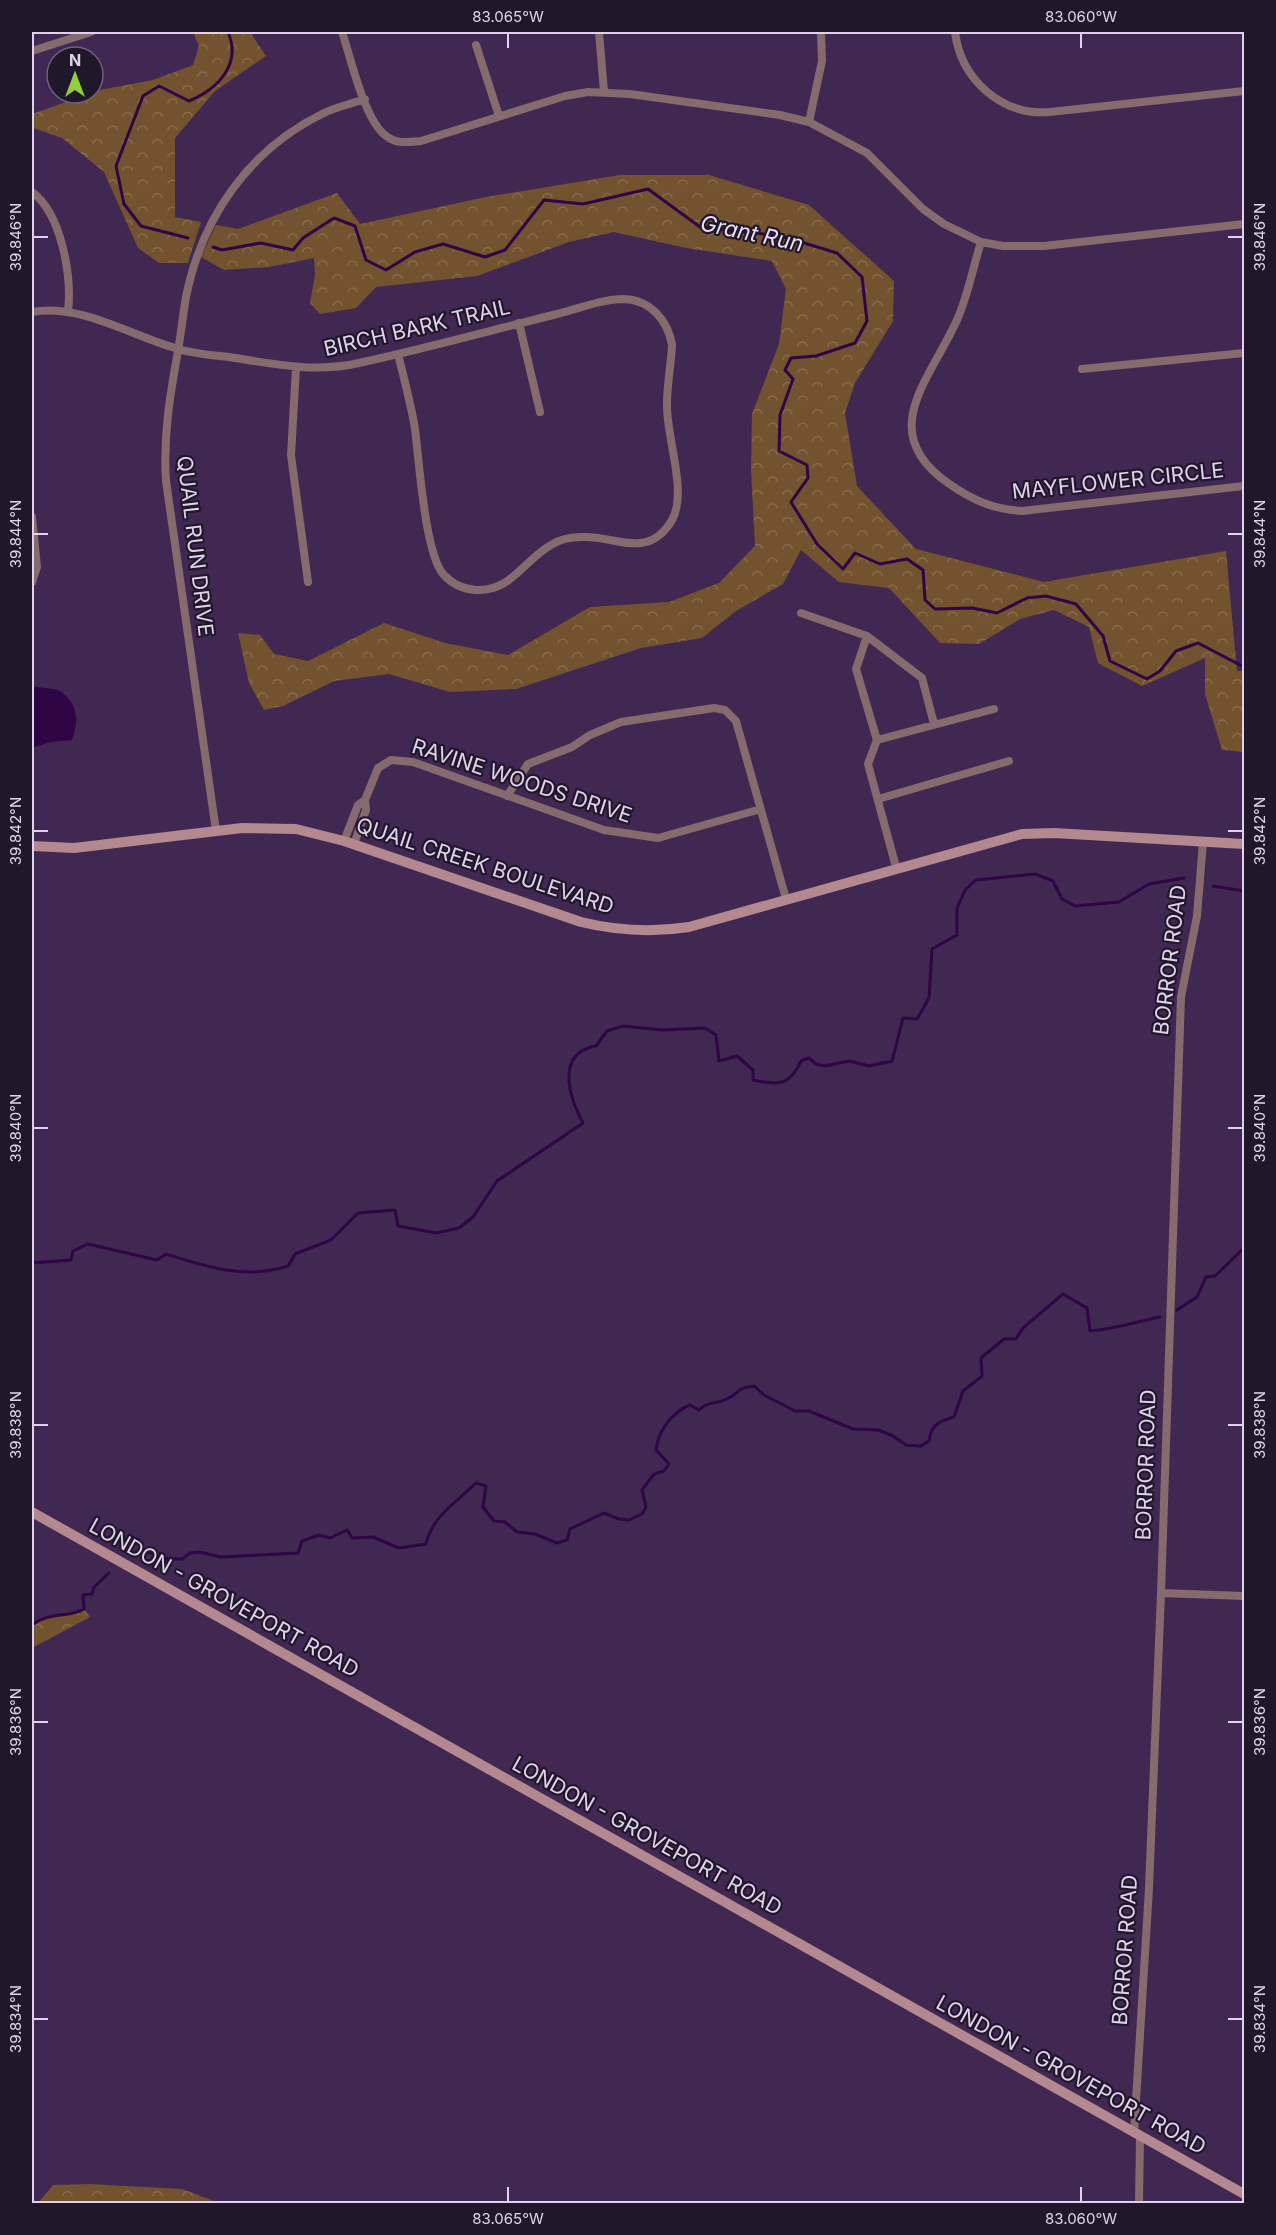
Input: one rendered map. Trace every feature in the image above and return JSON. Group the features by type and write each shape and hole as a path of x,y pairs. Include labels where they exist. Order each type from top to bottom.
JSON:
{"main road":[{"name":"QUAIL CREEK BOULEVARD","path":"32,846 85,848 216,831 276,827 322,834 349,842 581,921 611,929 643,932 680,928 1022,834 1054,833 1203,842"},
{"path":"1203,842 1245,844"},
{"name":"LONDON - GROVEPORT ROAD","path":"32,1512 1245,2194"}],"street":[{"path":"32,51 91,32"},
{"path":"342,32 370,114 381,132 400,142 421,141 565,96 604,92 703,103 810,122 867,153 923,209 944,224 981,242 1003,246 1044,246 1245,224"},
{"path":"599,32 604,92"},
{"path":"810,122 822,61 821,32"},
{"path":"955,32 960,51 972,76 989,94 1025,112 1050,112 1245,91"},
{"path":"476,45 499,116"},
{"name":"QUAIL RUN DRIVE","path":"216,831 166,481 164,449 166,421 193,271 208,228 233,186 250,166 295,129 324,112 365,99"},
{"path":"32,192 41,199 52,216 65,257 70,297 68,312"},
{"name":"MAYFLOWER CIRCLE","path":"981,242 958,318 920,393 911,422 913,443 917,452 936,475 975,502 998,510 1022,511 1245,486"},
{"name":"BIRCH BARK TRAIL","path":"32,312 68,312 85,315 178,349 296,368 338,367 612,301 637,301 654,310 670,334 667,427 678,495 677,509 663,531 640,543 614,543 594,537 564,539 551,545 502,585 477,590 465,589 443,574 435,562 414,426 398,354"},
{"path":"519,324 540,412"},
{"path":"1082,369 1245,353"},
{"path":"296,368 291,455 308,582"},
{"path":"32,517 36,567 32,582"},
{"path":"801,613 867,636 922,678 934,724"},
{"path":"867,636 855,669 877,741 868,764 896,867"},
{"path":"507,796 528,764 572,747 590,735 621,722 714,708 725,710 736,721 786,899"},
{"path":"877,741 994,709"},
{"name":"RAVINE WOODS DRIVE","path":"349,842 366,810 365,800 378,768 391,760 400,759 604,830 645,838 658,838 761,809"},
{"path":"878,799 1009,761"},
{"name":"BORROR ROAD","path":"1139,2204 1137,2134 1161,1593 1181,997 1197,916 1203,842"},
{"path":"1161,1593 1245,1596"}],"green space":[{"path":"193,32 250,32 266,56 215,91 175,138 175,217 201,222 188,263 159,263 138,248 104,172 62,138 33,128 32,114 58,105 105,105 105,89 153,80 193,65 199,46"},
{"path":"620,175 709,175 809,205 894,281 893,321 855,383 845,413 857,486 916,549 1044,582 1226,551 1237,671 1244,671 1244,752 1222,750 1205,694 1205,658 1142,686 1098,663 1089,627 1054,610 1020,619 979,644 940,643 889,588 839,582 801,550 783,584 736,611 702,638 641,648 516,689 450,692 389,674 334,681 283,706 264,710 249,683 238,633 260,635 274,654 308,661 384,623 445,643 508,655 590,607 669,602 719,583 755,546 751,470 752,414 779,344 786,289 772,261 686,248 614,232 569,242 477,276 376,287 356,308 320,314 310,303 315,275 314,258 269,267 224,270 201,257 216,225 238,229 337,193 360,224 486,197"},
{"path":"84,1609 90,1617 32,1648 32,1625 46,1618"},
{"path":"89,2184 182,2189 219,2203 38,2203 53,2185"}],"shaded area":[{"path":"32,688 59,691 71,702 76,713 76,726 72,740 51,742 32,748"}],"waterway":[{"name":"Grant Run","path":"188,238 141,226 124,204 116,166 143,96 159,86 189,101 209,90 225,74 232,55 232,44 228,32"},
{"name":"Grant Run","path":"213,247 222,250 261,243 293,250 303,238 334,218 355,226 366,260 386,270 415,252 443,244 485,257 505,250 544,200 583,204 648,189 700,227 781,236 837,253 862,277 867,321 855,343 816,356 791,358 785,370 793,379 780,415 779,451 807,465 808,478 791,502 817,544 843,569 855,553 880,564 907,559 923,570 925,600 935,609 972,608 997,613 1027,598 1046,596 1076,604 1103,636 1110,661 1147,679 1160,671 1176,651 1198,643 1244,667"},
{"path":"32,1263 71,1260 73,1251 88,1244 157,1260 166,1254 227,1270 257,1272 288,1266 295,1254 331,1240 358,1213 395,1210 398,1226 436,1233 459,1228 473,1217 497,1181 583,1123 570,1089 570,1067 575,1057 583,1050 596,1046 607,1031 623,1026 663,1030 705,1028 716,1035 719,1061 737,1056 753,1070 753,1080 770,1083 783,1082 788,1079 801,1061 809,1058 816,1064 825,1066 849,1061 869,1066 892,1061 903,1018 917,1019 929,998 932,949 957,935 957,908 965,890 976,880 1035,874 1053,881 1062,899 1075,906 1119,902 1149,884 1184,878"},
{"path":"1213,886 1244,891"},
{"path":"1177,1310 1197,1297 1206,1277 1215,1276 1244,1248"},
{"path":"134,1555 141,1549 168,1559 182,1559 190,1553 199,1552 221,1557 298,1553 302,1541 319,1535 330,1538 347,1530 352,1538 373,1537 399,1548 426,1544 429,1534 440,1517 476,1483 486,1486 483,1507 494,1521 505,1522 517,1532 535,1534 557,1543 567,1540 570,1529 604,1513 629,1520 642,1514 646,1507 642,1490 654,1474 664,1471 669,1464 656,1450 663,1429 677,1412 690,1405 699,1410 706,1405 727,1399 740,1390 754,1386 764,1395 795,1411 809,1411 853,1429 878,1430 906,1445 921,1446 929,1441 937,1424 954,1417 963,1391 982,1376 981,1358 1004,1339 1016,1339 1023,1328 1063,1294 1087,1308 1090,1331 1160,1317"},
{"path":"32,1625 46,1618 84,1609 83,1595 92,1594 94,1587 109,1573"}]}
